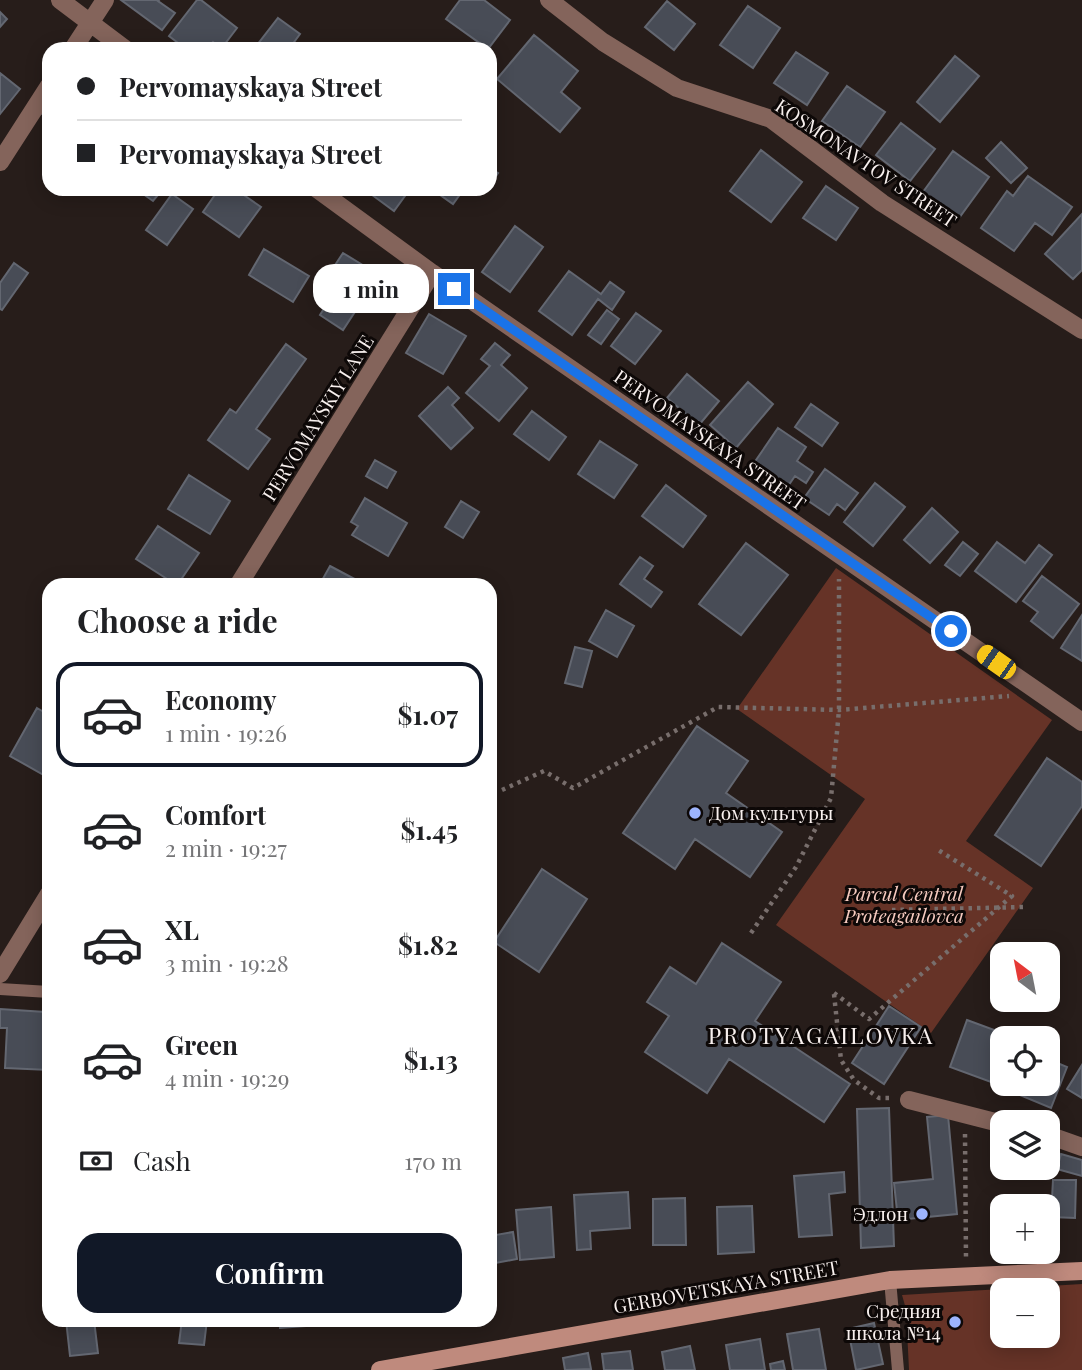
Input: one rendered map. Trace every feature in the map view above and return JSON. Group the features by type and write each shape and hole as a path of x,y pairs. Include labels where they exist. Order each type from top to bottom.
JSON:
{"street":[{"path":"60,0 115,42"},
{"path":"77,42 104,0"},
{"name":"KOSMONAVTOV STREET","path":"549,0 603,42 677,88 771,119 882,203 1082,330"},
{"path":"0,162 42,97"},
{"name":"PERVOMAYSKAYA STREET","path":"327,196 432,273 1082,722"},
{"name":"PERVOMAYSKIY LANE","path":"243,578 432,273"},
{"path":"0,974 42,905"},
{"path":"909,1100 990,1121"},
{"path":"1060,1139 1082,1147"},
{"name":"GERBOVETSKAYA STREET","path":"380,1370 890,1280 1082,1271"}],"lane":[{"path":"0,989 42,992"},
{"path":"890,1280 898,1370"}],"path":[{"path":"751,933 796,867 831,798 839,710 839,554"},
{"path":"502,790 544,771 573,788 718,707 839,710 1041,693"},
{"path":"909,1100 879,1098 854,1080 841,1060 834,993 869,1019 1012,896 935,848"},
{"path":"892,910 1024,907"},
{"path":"965,1276 966,1115"}],"green space":[{"name":"Parcul Central Proteagailovca","path":"836,568 1052,720 966,841 1033,888 995,942 990,942 990,949 931,1033 776,925 865,799 737,709"},
{"name":"Средняя школа №14","path":"1082,1284 1082,1370 909,1370 906,1309 902,1295 990,1290 990,1348 1060,1348 1060,1285"}],"building":[{"path":"121,0 159,0 175,13 162,30"},
{"path":"197,0 201,0 237,28 226,42 177,42 169,36"},
{"path":"460,0 484,0 510,20 493,42 478,42 446,19"},
{"path":"667,1 695,24 674,50 645,27"},
{"path":"748,6 780,28 753,68 720,45"},
{"path":"0,12 7,19 0,27"},
{"path":"278,18 300,34 294,42 259,42"},
{"path":"534,35 578,71 561,92 580,108 560,132 497,79"},
{"path":"796,52 828,73 807,105 774,83"},
{"path":"955,56 979,76 940,122 917,102"},
{"path":"0,73 20,89 0,114"},
{"path":"847,86 885,112 860,147 822,121"},
{"path":"901,123 935,149 910,181 876,155"},
{"path":"1001,142 1027,168 1011,183 986,158"},
{"path":"761,150 802,182 771,222 730,191"},
{"path":"953,151 989,177 959,218 923,192"},
{"path":"1028,176 1072,207 1052,235 1035,223 1014,251 981,228 1007,191 1013,196"},
{"path":"826,186 858,208 836,240 803,218"},
{"path":"171,196 175,196 193,209 167,245 146,230"},
{"path":"214,196 245,196 261,207 239,237 203,212"},
{"path":"373,196 405,196 394,211"},
{"path":"442,196 459,196 453,204"},
{"path":"1082,214 1082,270 1073,279 1045,254"},
{"path":"515,226 543,247 510,292 482,272"},
{"path":"264,249 309,276 293,302 249,275"},
{"path":"343,253 379,275 343,330 320,315 330,299 318,291"},
{"path":"14,263 28,273 2,310 0,283"},
{"path":"569,271 601,294 610,282 624,292 612,310 598,299 572,335 539,311"},
{"path":"607,310 619,319 601,344 588,335"},
{"path":"636,313 661,331 635,364 611,346"},
{"path":"429,314 466,336 443,374 406,353"},
{"path":"495,343 510,355 501,365 527,388 499,421 466,393 490,366 481,359"},
{"path":"286,344 306,359 256,429 270,439 248,469 208,440 230,409 236,413"},
{"path":"687,374 719,401 699,425 667,398"},
{"path":"748,382 773,404 736,448 710,425"},
{"path":"448,387 459,398 452,405 473,428 451,449 419,416"},
{"path":"811,404 838,423 822,446 795,427"},
{"path":"532,411 566,437 549,460 514,434"},
{"path":"778,428 806,447 797,461 813,472 806,483 795,476 788,486 754,463"},
{"path":"600,441 637,465 614,498 578,474"},
{"path":"375,460 396,472 387,488 366,476"},
{"path":"825,469 858,493 845,510 837,504 829,515 804,498"},
{"path":"189,475 230,501 210,534 168,509"},
{"path":"875,483 905,507 873,546 844,522"},
{"path":"666,485 706,516 683,547 642,516"},
{"path":"365,498 407,523 388,556 352,535 358,526 351,522"},
{"path":"461,501 479,512 463,538 445,527"},
{"path":"932,508 958,532 930,563 904,540"},
{"path":"158,526 199,553 182,578 166,578 136,559"},
{"path":"963,542 978,554 960,576 945,565"},
{"path":"997,542 1025,563 1039,545 1052,555 1016,602 975,571"},
{"path":"746,543 788,575 741,635 699,604"},
{"path":"640,557 653,566 644,579 662,592 651,607 620,584"},
{"path":"330,566 353,578 323,578"},
{"path":"1042,576 1079,604 1053,638 1031,621 1038,612 1023,601"},
{"path":"606,610 634,626 617,657 589,641"},
{"path":"1082,615 1082,661 1061,648"},
{"path":"575,647 592,651 582,687 565,683"},
{"path":"37,708 42,711 42,774 10,756"},
{"name":"Дом культуры","path":"697,726 748,761 726,793 782,832 750,877 695,839 675,869 623,833"},
{"path":"1047,758 1082,782 1082,806 1041,866 995,835"},
{"path":"542,869 587,899 539,972 497,944 497,937"},
{"path":"722,943 781,982 755,1021 850,1084 824,1122 729,1059 707,1093 645,1052 669,1016 647,1002 670,967 696,984"},
{"path":"889,1006 921,1027 884,1084 852,1063"},
{"path":"0,1009 42,1012 42,1070 5,1068 7,1028 0,1028"},
{"path":"967,1020 990,1028 990,1082 950,1067"},
{"path":"1060,1064 1067,1067 1060,1085"},
{"path":"1082,1065 1082,1098 1067,1089"},
{"path":"1022,1096 1056,1096 1051,1108"},
{"path":"889,1108 894,1246 861,1248 857,1109"},
{"path":"948,1115 957,1214 898,1220 894,1183 933,1179 927,1117"},
{"path":"1061,1154 1082,1160 1082,1176 1060,1170"},
{"path":"844,1172 845,1192 829,1194 832,1235 799,1237 794,1176"},
{"path":"1053,1180 1076,1180 1075,1218 1060,1217 1060,1194 1052,1194"},
{"path":"628,1192 630,1228 590,1231 591,1249 577,1250 574,1195"},
{"path":"685,1198 686,1245 653,1245 653,1199"},
{"path":"752,1206 754,1252 718,1254 717,1207"},
{"path":"551,1207 554,1257 520,1260 516,1210"},
{"path":"513,1232 517,1259 497,1263 497,1235"},
{"path":"874,1323 883,1364 856,1370 848,1329"},
{"path":"67,1327 95,1327 98,1353 70,1356"},
{"path":"181,1327 206,1327 204,1345 179,1343"},
{"path":"819,1329 826,1370 793,1370 787,1334"},
{"path":"760,1339 765,1370 730,1370 726,1345"},
{"path":"690,1346 695,1370 665,1370 662,1352"},
{"path":"630,1351 633,1370 604,1370 602,1354"},
{"path":"588,1353 591,1369 565,1370 563,1358"},
{"path":"783,1361 785,1370 771,1370 770,1364"}],"place":[{"name":"Дом культуры","path":"695,813"},
{"name":"Эдлон","path":"922,1214"},
{"name":"Средняя школа №14","path":"955,1322"}],"district":[{"name":"PROTYAGAILOVKA","path":"821,1036"}],"route":[{"path":"454,289 951,631"}]}
